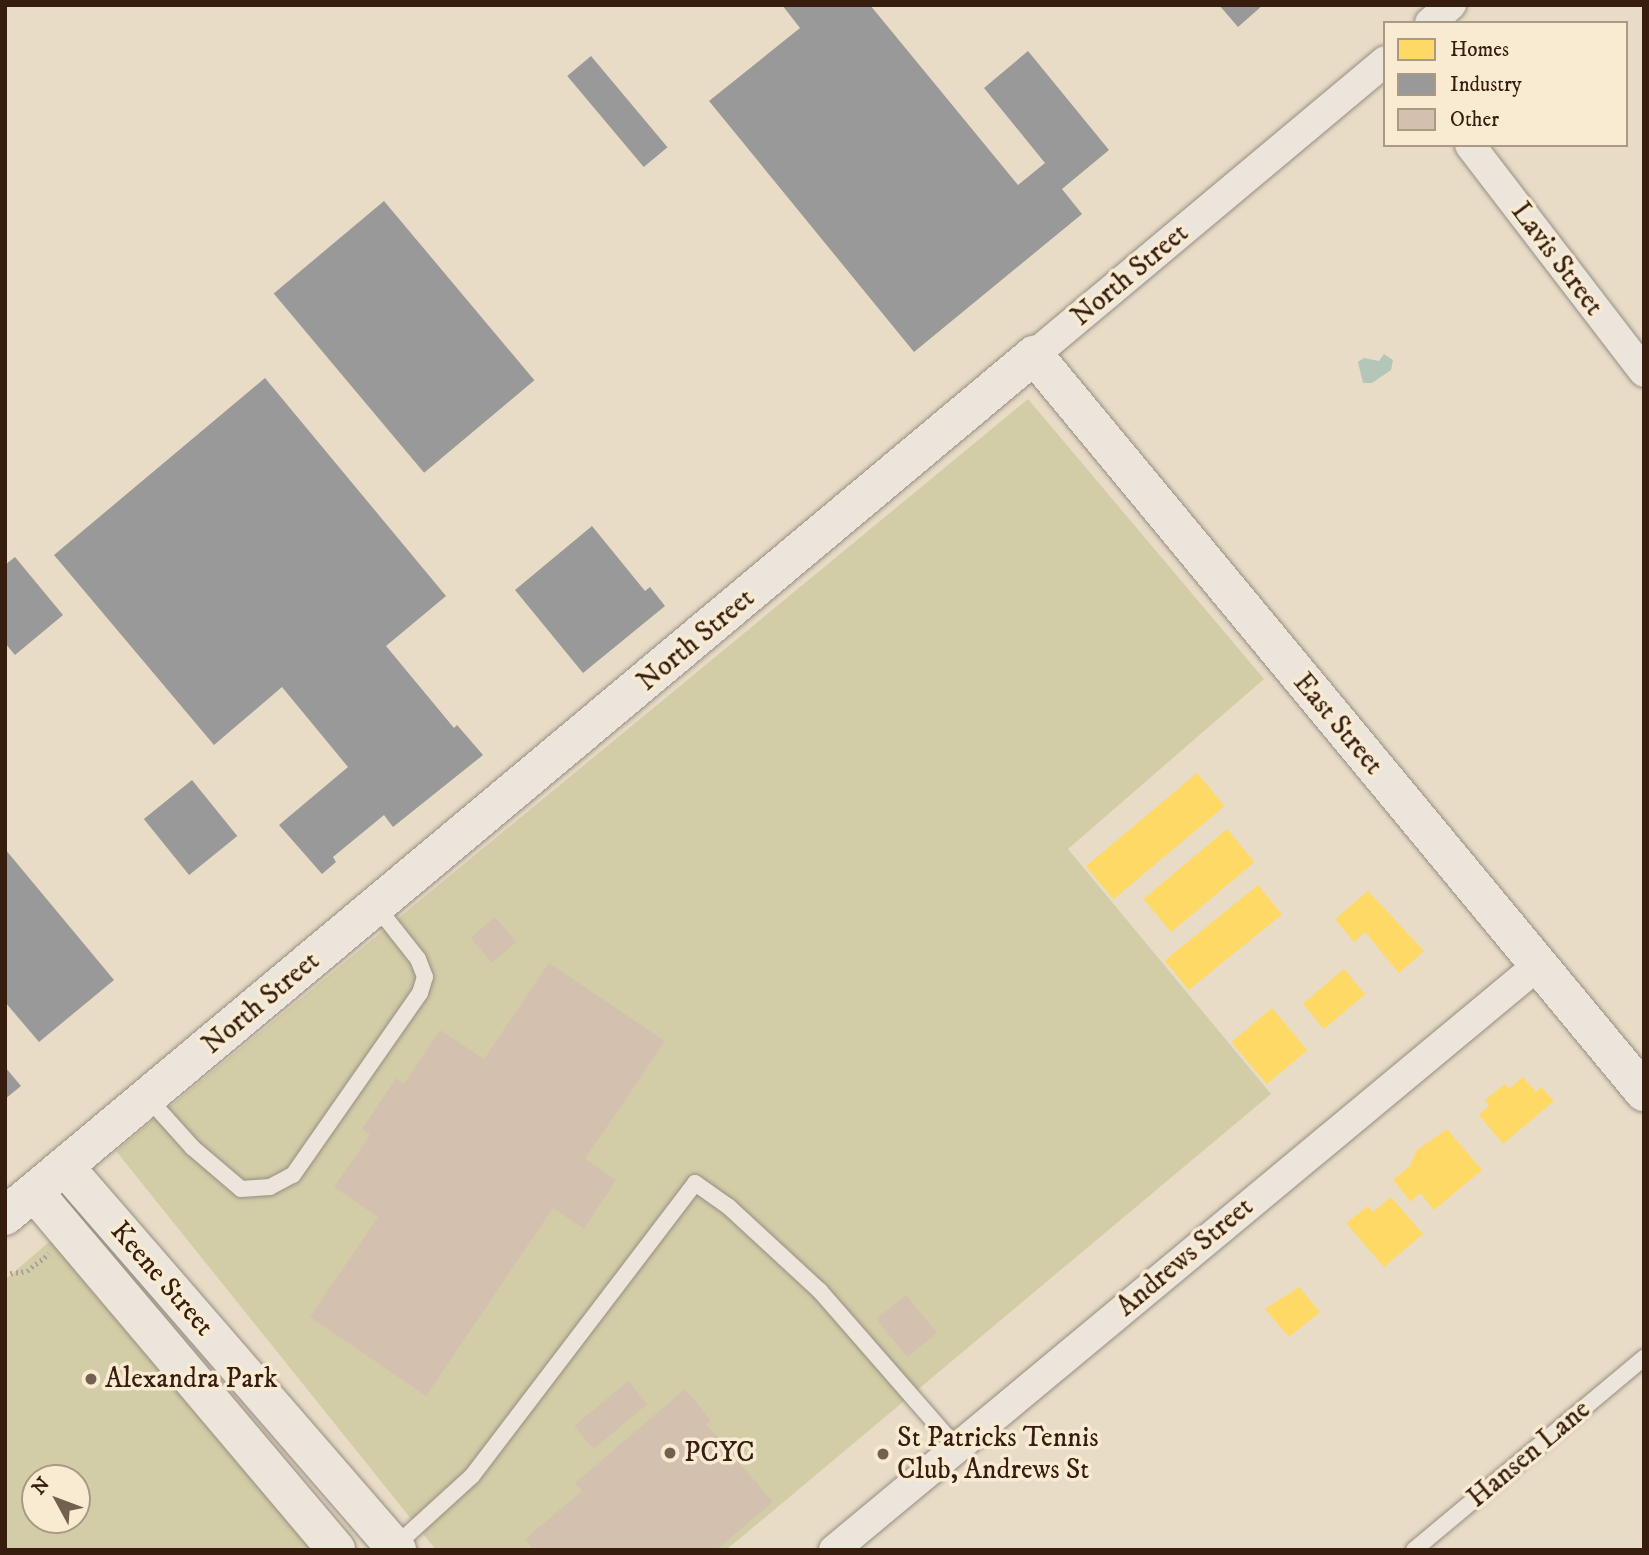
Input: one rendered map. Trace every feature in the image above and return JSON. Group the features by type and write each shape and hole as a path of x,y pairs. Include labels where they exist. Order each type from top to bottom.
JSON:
{"street":[{"path":"1432,21 1451,5"},
{"name":"North Street","path":"5,1216 1383,63"},
{"name":"Lavis Street","path":"1472,147 1644,372"},
{"name":"East Street","path":"1034,355 1644,1092"},
{"name":"Andrews Street","path":"834,1550 1537,966"},
{"name":"Keene Street","path":"65,1167 396,1548"},
{"name":"Keene Street","path":"34,1192 336,1550"}],"lane":[{"path":"148,1098 193,1148 241,1189 270,1187 293,1175 420,993 425,977 418,958 377,907"},
{"path":"396,1548 472,1476 695,1183 729,1207 820,1292 956,1447"},
{"name":"Hansen Lane","path":"1414,1550 1644,1358"}],"path":[{"path":"5,1274 27,1271 55,1250"}],"shaded area":[{"path":"1384,354 1393,360 1391,370 1372,383 1363,383 1358,362 1364,358 1379,361"},
{"path":"1028,399 1264,679 1068,849 1271,1094 726,1550 436,1550 116,1151"},
{"name":"Alexandra Park","path":"57,1235 320,1550 5,1550 5,1280"}],"building: Homes":[{"path":"1197,773 1225,806 1114,899 1086,866"},
{"path":"1227,829 1255,862 1171,932 1144,899"},
{"path":"1258,885 1282,915 1189,990 1165,961"},
{"path":"1368,891 1424,951 1399,973 1365,932 1354,942 1335,919"},
{"path":"1344,969 1365,994 1324,1029 1303,1004"},
{"path":"1272,1008 1307,1050 1267,1084 1231,1042"},
{"path":"1523,1077 1536,1092 1541,1087 1554,1101 1503,1144 1479,1115 1489,1106 1485,1100 1505,1084 1509,1089"},
{"path":"1447,1129 1482,1170 1434,1210 1420,1193 1411,1202 1393,1180 1410,1166 1416,1151"},
{"path":"1391,1197 1423,1234 1384,1267 1346,1223 1368,1206 1373,1212"},
{"path":"1299,1287 1320,1312 1289,1337 1265,1309"}],"building: Industry":[{"path":"782,5 870,5 1018,185 1045,163 984,88 1028,51 1109,150 1062,189 1082,214 914,352 709,101 800,28"},
{"path":"1219,5 1263,5 1238,27"},
{"path":"591,56 667,147 644,167 567,76"},
{"path":"384,201 534,380 424,473 274,294"},
{"path":"265,378 446,596 386,646 454,728 457,725 483,755 393,827 384,815 333,857 336,862 322,874 279,825 348,767 282,687 214,745 54,555"},
{"path":"592,526 645,591 650,587 665,606 583,673 515,590"},
{"path":"15,557 63,615 15,655 5,643 5,565"},
{"path":"192,780 237,836 189,875 144,819"},
{"path":"5,849 114,980 39,1042 5,1002"},
{"path":"5,1067 21,1086 5,1099"}],"building: Other":[{"path":"495,917 516,942 492,963 470,938"},
{"path":"549,963 665,1041 585,1159 616,1180 584,1229 553,1208 426,1396 310,1317 378,1217 334,1187 370,1135 362,1129 396,1078 404,1084 440,1030 484,1059"},
{"path":"906,1295 937,1333 907,1357 876,1319"},
{"path":"628,1381 647,1404 594,1449 574,1426"},
{"name":"PCYC","path":"685,1389 711,1420 706,1424 773,1502 716,1550 534,1550 525,1539 582,1491 575,1483"}],"place":[{"name":"Alexandra Park","path":"91,1379"},
{"name":"PCYC","path":"670,1453"},
{"name":"St Patricks Tennis Club, Andrews St","path":"883,1454"}]}
